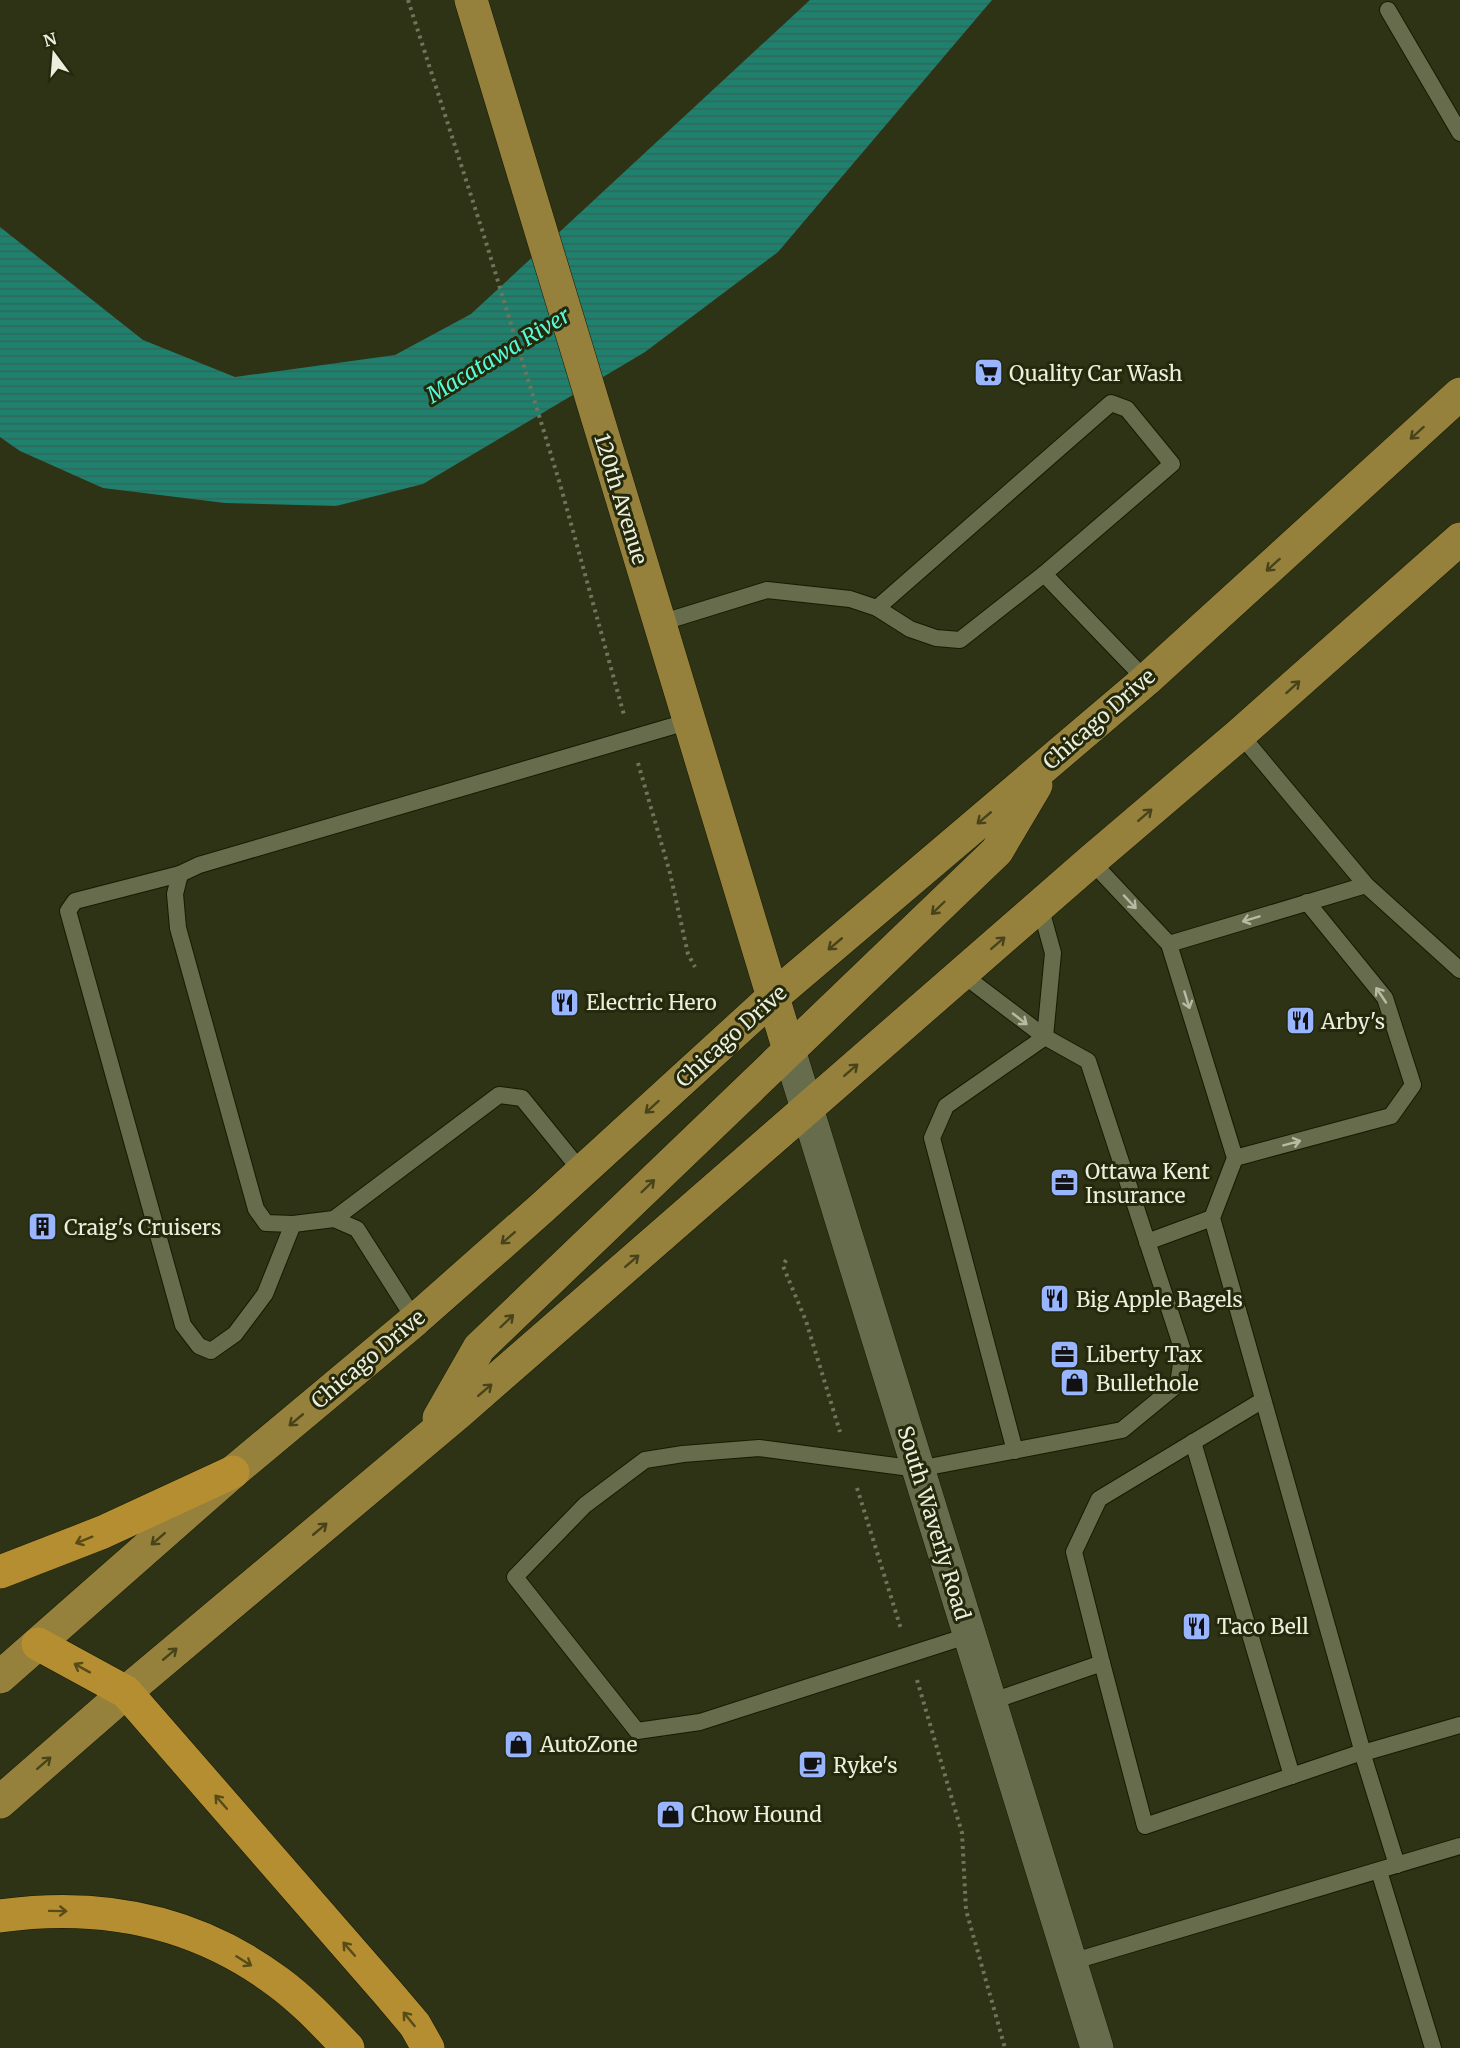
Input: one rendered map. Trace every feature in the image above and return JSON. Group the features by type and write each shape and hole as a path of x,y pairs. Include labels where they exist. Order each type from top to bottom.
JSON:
{"highway":[{"path":"0,1572 103,1533 233,1472"},
{"path":"38,1644 126,1692 388,1993 415,2025 428,2048"},
{"path":"0,1916 47,1910 93,1911 142,1919 189,1933 235,1955 278,1982 319,2017 348,2048"}],"main road":[{"name":"120th Avenue","path":"471,0 773,997"},
{"name":"Chicago Drive","path":"0,1677 233,1472 415,1320 582,1172 773,997 1146,680 1455,408"},
{"path":"1426,569 1460,514"},
{"path":"0,1802 126,1692 428,1438 1240,734 1460,539"},
{"path":"428,1438 479,1348 997,851 1049,763"},
{"name":"South Waverly Road","path":"773,997 1097,2048"}],"lane":[{"path":"1388,10 1460,133"},
{"path":"660,623 767,590 850,599 877,608 910,629 936,638 960,640 1044,574 1172,464 1127,409 1111,403 877,608"},
{"path":"1044,574 1146,680"},
{"path":"293,1224 265,1294 236,1334 211,1351 199,1346 183,1325 68,910 75,901 180,874 211,862 690,721"},
{"path":"1240,734 1366,885 1460,970"},
{"path":"1091,861 1169,944 1235,1158 1212,1218 1363,1754 1397,1865"},
{"path":"180,874 175,894 178,928 256,1209 266,1223 293,1224 334,1219 499,1095 522,1098 582,1172"},
{"path":"1169,944 1366,885"},
{"path":"1235,1158 1391,1116 1413,1085 1385,999 1307,903"},
{"path":"1015,1451 932,1138 946,1106 1045,1037 1053,953 1040,906"},
{"path":"962,974 1045,1037 1088,1061 1183,1351 1178,1384 1122,1430 918,1469 759,1448 683,1454 645,1460 585,1505 515,1576 637,1731 700,1722 969,1635"},
{"path":"1147,1242 1212,1218"},
{"path":"334,1219 357,1229 415,1320"},
{"path":"1263,1400 1099,1499 1074,1551 1144,1826 1293,1776 1460,1725"},
{"path":"1193,1442 1293,1776"},
{"path":"990,1702 1102,1664"},
{"path":"1071,1962 1460,1846"},
{"path":"1379,1871 1433,2048"}],"path":[{"path":"408,0 560,483"}],"water":[{"name":"Macatawa River","path":"810,0 992,0 778,252 645,352 423,484 336,506 225,503 103,488 20,451 0,437 0,227 143,340 235,377 395,355 471,314"}],"place":[{"name":"Quality Car Wash","path":"988,373"},
{"name":"Electric Hero","path":"565,1002"},
{"name":"Arby's","path":"1300,1021"},
{"name":"Ottawa Kent Insurance","path":"1064,1183"},
{"name":"Craig's Cruisers","path":"43,1227"},
{"name":"Big Apple Bagels","path":"1055,1299"},
{"name":"Liberty Tax","path":"1065,1354"},
{"name":"Bullethole","path":"1075,1383"},
{"name":"Taco Bell","path":"1196,1626"},
{"name":"AutoZone","path":"519,1744"},
{"name":"Ryke's","path":"812,1765"},
{"name":"Chow Hound","path":"670,1814"}]}
